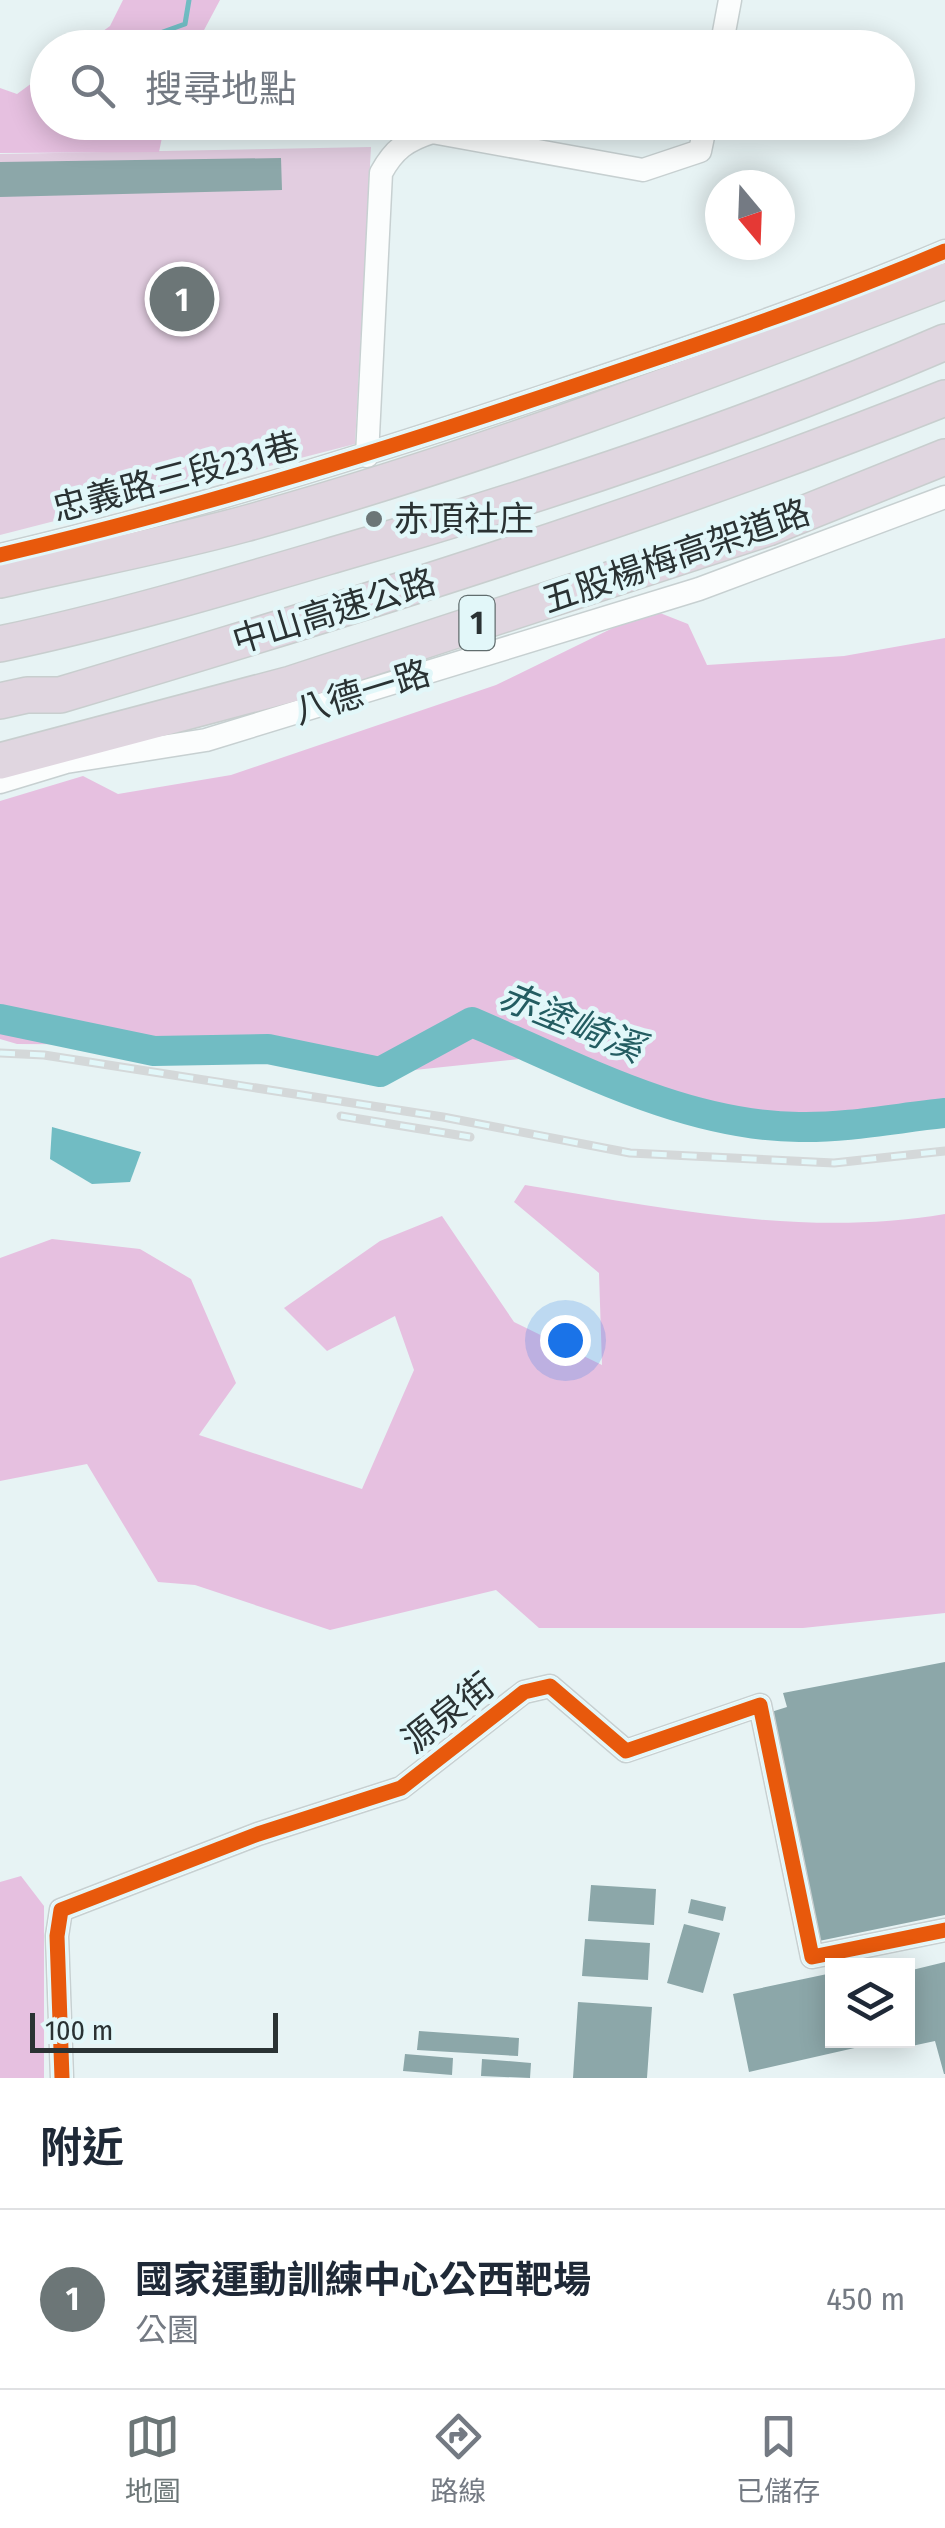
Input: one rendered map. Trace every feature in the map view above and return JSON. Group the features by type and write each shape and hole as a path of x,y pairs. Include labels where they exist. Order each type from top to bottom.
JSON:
{"highway":[{"path":"0,580 242,524 488,448 733,362 945,281"},
{"name":"中山高速公路","path":"0,644 104,622 494,509 698,439 945,342"},
{"name":"中山高速公路","path":"0,701 27,695 60,695 372,602 668,501 945,398"},
{"name":"五股楊梅高架道路","path":"0,761 291,684 768,528 945,457"},
{"path":"0,727 30,718 60,695"}],"street":[{"path":"724,30 730,0"},
{"path":"367,456 381,173 391,155 408,140"},
{"path":"476,140 643,170 700,152 702,140"},
{"name":"忠義路三段231巷","path":"0,554 189,507 367,456 677,352 945,251"},
{"name":"八德一路","path":"0,782 66,762 206,740 699,589 945,497"},
{"name":"源泉街","path":"62,2078 60,1910 258,1834 401,1788 524,1692 550,1686 626,1751 760,1705 812,1957 945,1930"}],"shaded area":[{"path":"123,0 220,0 204,30 104,30"},
{"path":"30,84 30,140 161,140 159,152 0,153 0,88 17,94"},
{"path":"371,147 355,444 0,535 0,154"},
{"path":"660,613 688,624 707,665 844,656 945,638 945,1106 743,1123 538,1057 405,1071 169,1045 17,1044 0,1039 0,801 83,776 118,794 231,775 496,685 621,624"},
{"path":"525,1185 682,1211 787,1221 892,1221 945,1214 945,1613 803,1628 539,1628 496,1590 330,1630 195,1585 158,1582 87,1464 0,1481 0,1258 52,1239 140,1249 191,1279 236,1383 199,1435 362,1489 414,1370 395,1316 327,1351 284,1308 380,1241 442,1216 514,1322 602,1365 599,1273 514,1202"},
{"path":"21,1876 44,1906 44,2078 0,2078 0,1882"}],"water":[{"path":"52,1127 141,1152 130,1182 92,1184 50,1159"}],"building":[{"path":"281,158 282,190 0,197 0,162"},
{"path":"945,1662 945,1915 819,1941 771,1712 787,1707 783,1693"},
{"path":"591,1885 656,1889 654,1925 588,1921"},
{"path":"691,1899 726,1907 723,1921 688,1913"},
{"path":"684,1924 720,1933 703,1993 667,1983"},
{"path":"585,1939 650,1943 648,1980 582,1976"},
{"path":"945,1962 945,2074 935,2041 915,2045 915,1969"},
{"path":"825,1974 825,2048 855,2048 749,2072 733,1994"},
{"path":"578,2002 652,2007 647,2078 573,2078"},
{"path":"419,2031 519,2038 518,2056 417,2050"},
{"path":"405,2054 453,2058 452,2075 403,2071"},
{"path":"482,2059 531,2063 530,2078 481,2076"}],"waterway":[{"path":"168,30 185,24 189,0"},
{"name":"赤塗崎溪","path":"0,1019 154,1051 268,1049 380,1072 472,1022 631,1091 714,1116 756,1124 817,1127 945,1113"}],"railway":[{"path":"0,1053 44,1055 443,1117 630,1153 834,1163 945,1151"},
{"path":"341,1116 470,1137"}],"cycle path":[{"path":"0,555 210,500 416,438 751,326 945,251"},
{"path":"62,2078 57,1936 61,1910 258,1834 401,1788 524,1692 550,1686 626,1751 760,1705 812,1957 945,1930"}],"place":[{"name":"國家運動訓練中心公西靶場","path":"182,299"},
{"name":"赤頂社庄","path":"374,519"}]}
